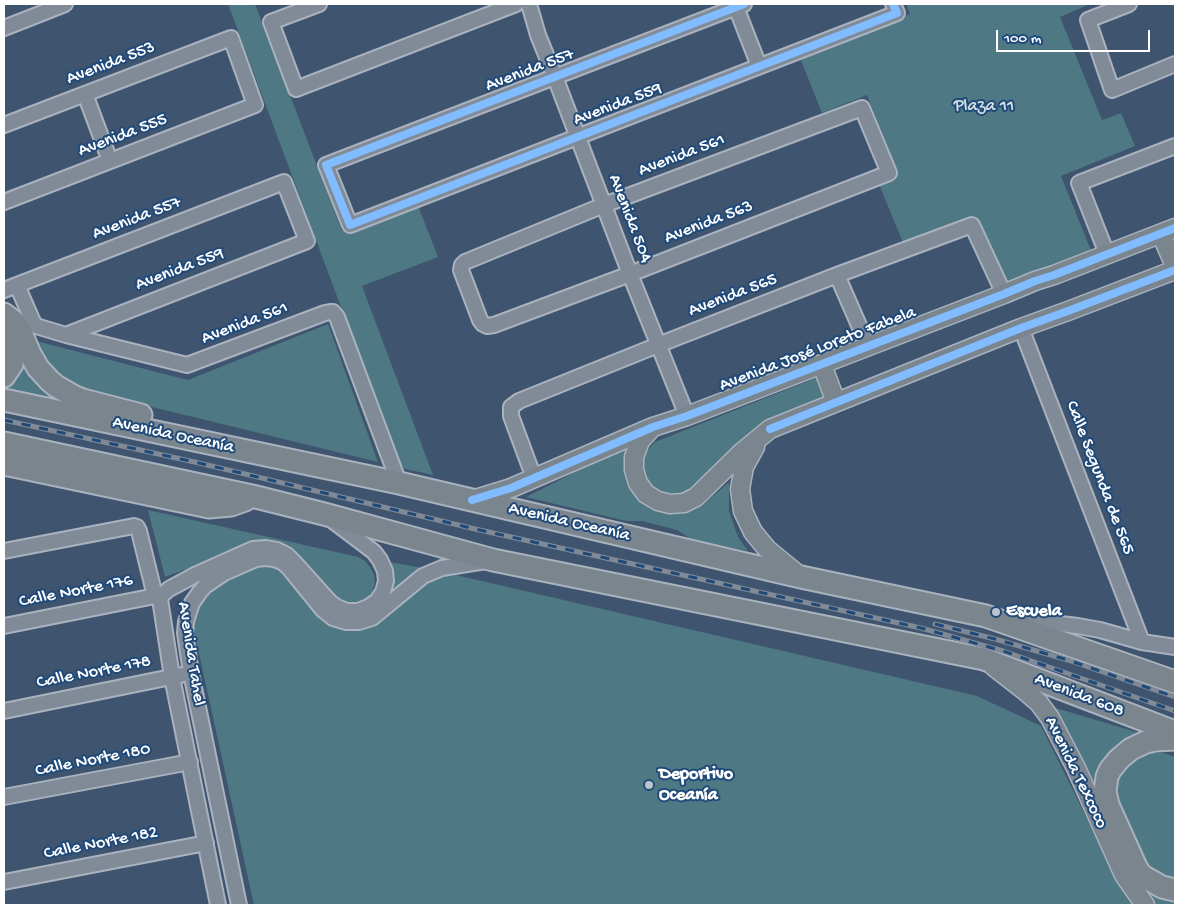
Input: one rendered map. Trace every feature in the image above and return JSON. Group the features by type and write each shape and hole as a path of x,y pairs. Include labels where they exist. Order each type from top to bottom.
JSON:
{"highway":[{"path":"4,314 19,328 38,368 50,381 65,392 83,400 182,427 220,447"},
{"path":"4,328 12,339 14,352 12,364 4,376"},
{"name":"Avenida Oceanía","path":"4,400 220,447 399,483 801,577 986,616"},
{"path":"4,443 252,496 493,560 984,659"},
{"path":"4,464 209,507 230,505 252,496"},
{"path":"986,616 1175,682"},
{"name":"Avenida 608","path":"984,659 1175,732"},
{"path":"1175,739 1154,740 1138,745 1119,759 1110,770 1106,784 1106,798 1136,867 1142,875 1162,887 1175,890"}],"main road":[{"name":"Avenida José Loreto Fabela","path":"472,500 511,488 653,427 822,365 1168,231"},
{"path":"1168,231 1175,266"},
{"path":"653,427 640,441 634,457 634,470 638,483 646,494 658,501 670,504 684,503 696,497 742,452 770,429 1021,328 1068,312 1175,270"},
{"path":"822,365 836,402"},
{"path":"770,429 754,447 744,467 740,490 743,511 753,532 767,549 801,577"},
{"name":"Avenida Texcoco","path":"984,659 1025,691 1050,718 1076,768 1124,875 1145,905"}],"street":[{"path":"4,28 65,4"},
{"path":"319,4 271,22 296,89 515,4"},
{"name":"Avenida 504","path":"515,4 538,35"},
{"name":"Avenida 504","path":"529,4 538,35 577,137 687,416"},
{"path":"1129,4 1088,20 1112,90 1175,64"},
{"path":"740,5 759,66"},
{"name":"Avenida 557","path":"350,225 326,165 740,5"},
{"name":"Avenida 559","path":"350,225 759,66 895,8"},
{"name":"Avenida 553","path":"4,125 231,38 255,105"},
{"path":"85,94 110,161"},
{"name":"Avenida 555","path":"4,202 255,105"},
{"name":"Avenida 561","path":"487,326 480,320 462,274 462,265 469,260 604,205 862,108 889,174"},
{"path":"1107,254 1079,183 1175,146"},
{"name":"Avenida 563","path":"487,326 630,274 889,174"},
{"name":"Avenida 557","path":"4,290 284,182"},
{"name":"Avenida 559","path":"66,335 307,241 284,182"},
{"name":"Avenida 565","path":"534,478 511,416 511,407 519,401 658,345 972,225 1004,294"},
{"path":"837,275 868,346"},
{"name":"Avenida 561","path":"17,285 34,324 38,326 66,335 189,366 325,313 333,312 338,317 399,483"},
{"name":"Calle Segunda de 565","path":"1021,328 1142,642"},
{"name":"Avenida Tahel","path":"158,597 195,575 253,549 266,548 277,550 287,555 330,602 337,607 352,611 368,607 383,592 386,581 385,571 380,560 374,552 324,514"},
{"name":"Avenida Tahel","path":"4,551 131,526 137,527 158,597 218,905"},
{"name":"Avenida Tahel","path":"239,905 191,673 185,633 186,622 192,603 205,586 224,573 256,559 274,559 282,562 289,568 323,610 333,618 346,622 359,622 372,618 423,576 442,568 493,560"},
{"name":"Calle Norte 176","path":"4,626 158,597"},
{"path":"986,616 1078,626 1175,648"},
{"name":"Calle Norte 178","path":"4,711 191,673"},
{"name":"Calle Norte 180","path":"4,797 190,762"},
{"name":"Calle Norte 182","path":"4,882 206,843"}],"green space":[{"path":"228,4 255,4 342,231 417,203 438,257 362,286 433,475 401,468"},
{"name":"Plaza 11","path":"906,4 1090,4 1060,17 1102,120 1121,113 1135,146 1061,176 1092,253 1005,288 976,216 904,245 878,182 898,173 867,95 822,113 800,58 910,14"},
{"path":"328,324 378,462 74,388 54,375 32,340 188,380"},
{"path":"22,361 29,373 53,397 77,407 4,390 4,387"},
{"path":"816,378 824,398 690,493 670,498 651,489 645,480 642,470 643,459 648,449 655,442"},
{"path":"629,445 650,505 662,512 679,514 690,512 702,506 729,482 729,511 738,537 748,551 691,539 677,530 642,521 626,521 526,497"},
{"path":"148,510 358,557 365,561 374,574 373,590 364,602 357,605 342,605 260,542 165,577"},
{"path":"384,561 428,569 381,605"},
{"name":"Deportivo Oceanía","path":"258,564 280,569 322,615 344,627 372,627 421,584 439,577 456,575 977,696 1041,726 1116,877 1133,905 254,905 193,626 194,613 202,597 215,586"},
{"path":"1049,706 1146,735 1129,741 1101,806"},
{"path":"1152,752 1164,753 1175,757 1175,882 1163,878 1138,856 1116,807 1115,781 1120,770 1138,756"},
{"path":"1131,875 1175,898 1175,905 1153,905"}],"railway":[{"path":"4,420 199,463 475,529 921,628 1003,651 1175,711"},
{"path":"935,624 1068,660 1175,697"}],"cycle path":[{"path":"744,4 326,165 350,225 897,13 893,4"},
{"path":"472,500 511,488 653,427 687,416 1175,228"},
{"path":"770,429 1021,328 1175,270"}],"place":[{"name":"Escuela","path":"996,612"},
{"name":"Deportivo Oceanía","path":"649,785"}]}
